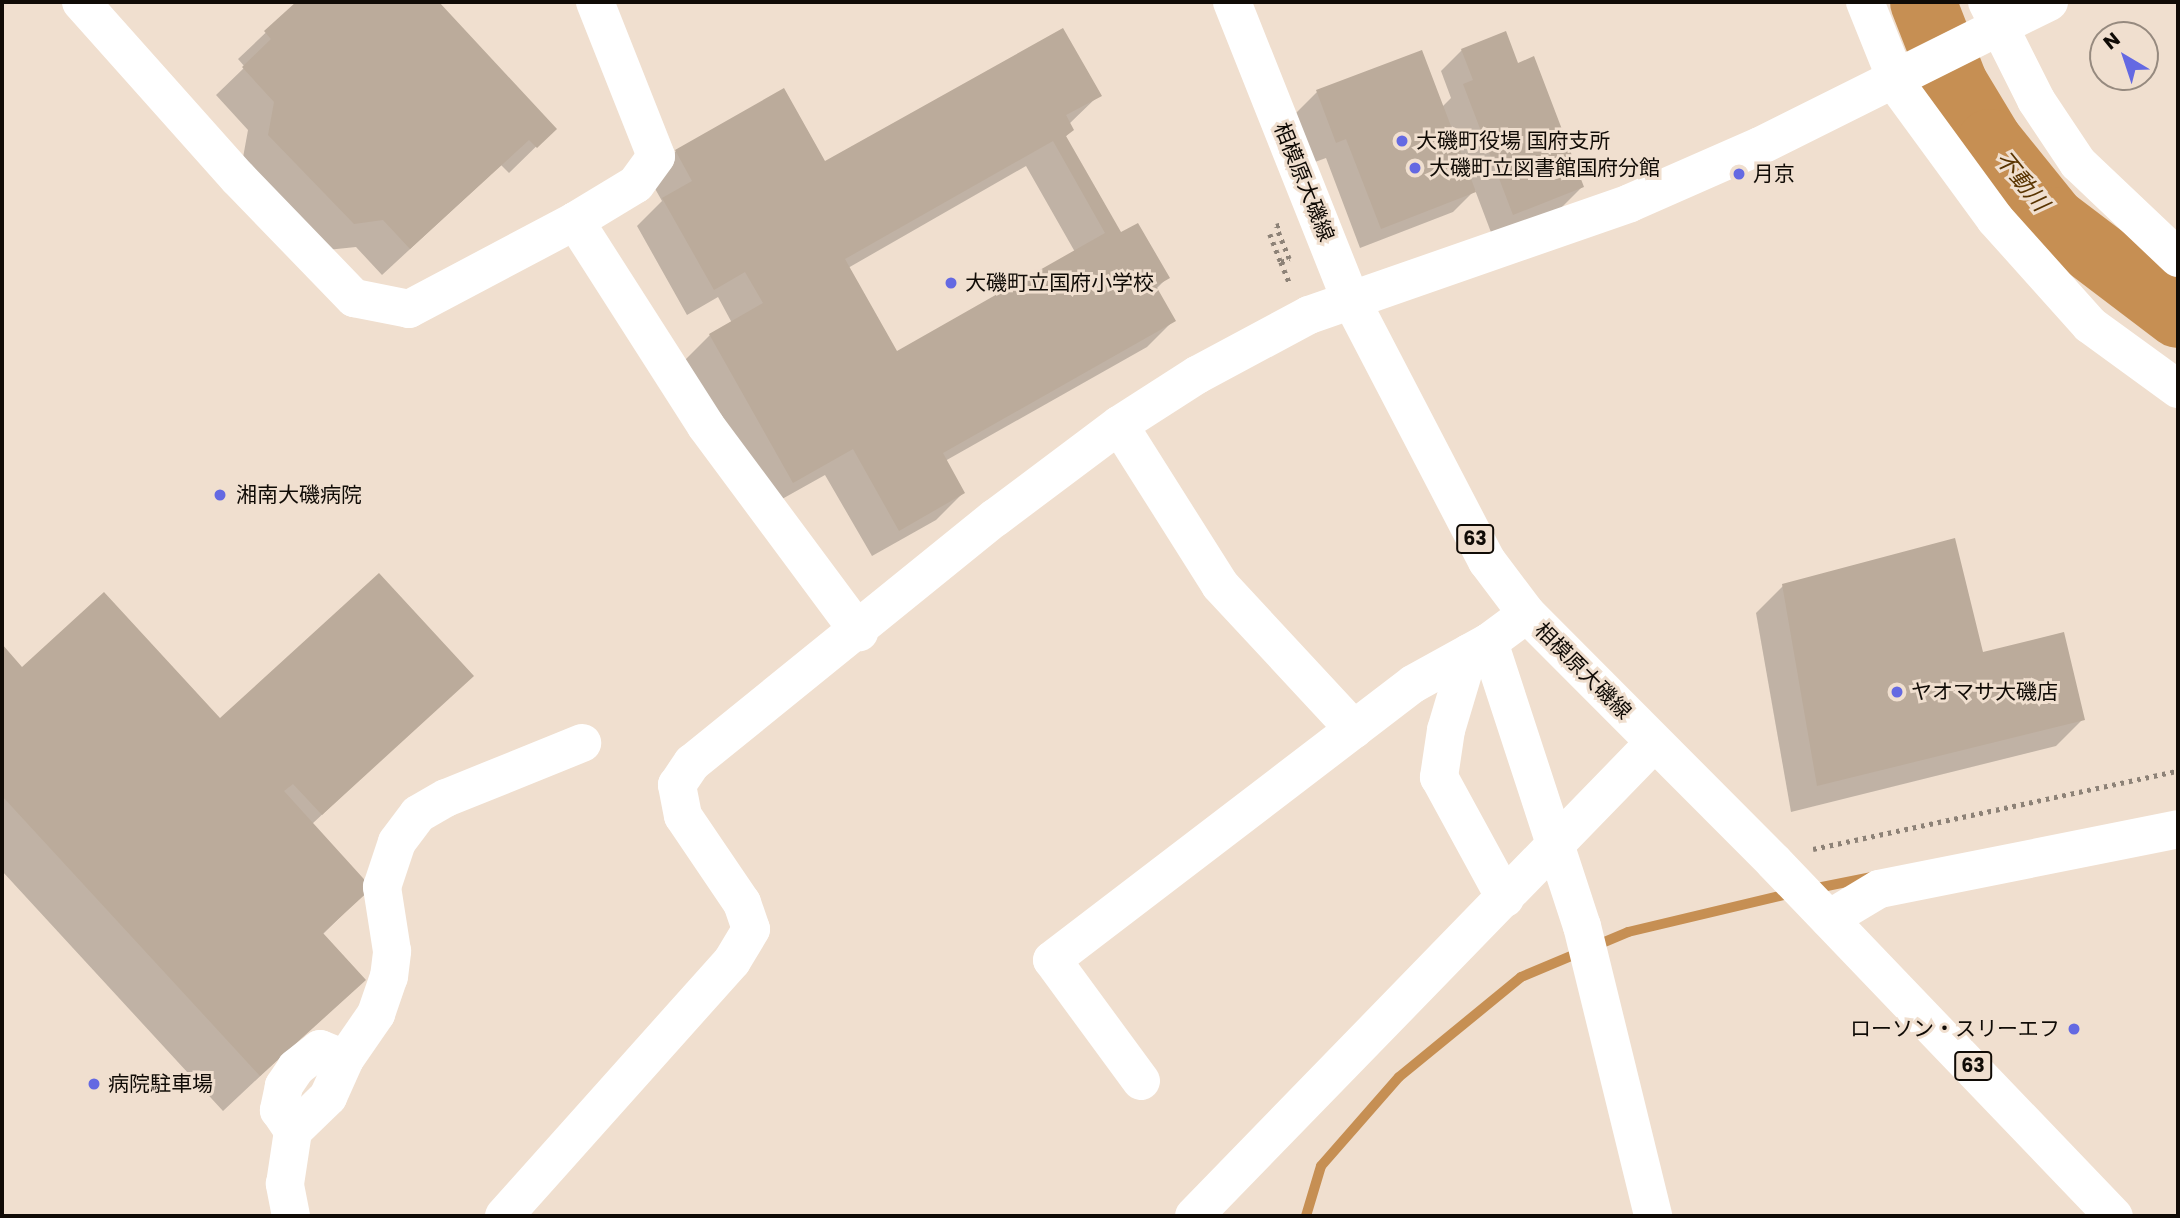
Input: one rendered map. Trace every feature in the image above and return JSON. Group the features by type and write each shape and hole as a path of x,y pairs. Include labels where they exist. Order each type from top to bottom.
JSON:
{"street":[{"path":"81,2 238,178 354,298 410,309 575,221 636,184 656,156 595,2"},
{"name":"相模原大磯線","path":"1231,2 1350,298 1487,561 1527,614 1774,862 2114,1216"},
{"path":"1865,2 1899,74 1995,219 2090,324 2178,389"},
{"path":"504,1216 732,961 751,929 741,903 683,816 677,785 692,763 859,632 995,518 1119,425 1197,375 1350,298 1630,203 1759,146 1899,74 1985,22 2049,2"},
{"path":"1985,22 2078,163 2178,258"},
{"path":"575,221 706,426 859,632"},
{"path":"1119,425 1220,586 1354,729"},
{"path":"1140,1081 1052,960 1413,684 1479,647 1527,614"},
{"path":"1479,647 1558,840 1594,971 1653,1216"},
{"path":"1479,647 1446,730 1439,778 1505,898"},
{"path":"291,1216 285,1184 293,1132 279,1110 284,1086 296,1068 320,1049 345,1059 376,1014 389,976 392,951 382,887 397,842 418,814 446,797 582,743"},
{"path":"1194,1216 1654,743"},
{"path":"1829,919 1879,889 2178,829"}],"path":[{"path":"1276,226 1289,259 1281,262"},
{"path":"1270,234 1293,293"},
{"path":"1774,862 1812,850 2178,771"}],"building":[{"path":"296,2 439,2 557,129 537,148 529,140 410,249 383,220 354,224 268,135 274,102 242,67 271,39 264,31"},
{"path":"1063,28 1102,96 1066,115 1074,130 1066,136 1121,232 1138,223 1170,278 1156,286 1176,321 943,453 965,493 899,531 853,449 793,483 709,334 763,303 745,272 714,290 662,198 692,181 675,150 784,88 825,161","holes":["1053,141 1105,233 897,351 845,259"]},
{"path":"1506,31 1518,63 1534,56 1584,187 1513,215 1463,84 1473,80 1461,49"},
{"name":"大磯町役場 国府支所","path":"1422,50 1476,192 1381,229 1346,139 1336,143 1316,90"},
{"path":"1955,538 1983,652 2064,632 2085,720 1817,786 1782,584"},
{"path":"379,573 474,676 322,815 293,784 284,791 372,888 323,933 366,980 260,1076 2,796 2,644 22,667 104,592 220,718"}],"waterway":[{"name":"不動川","path":"1923,2 1955,84 1990,142 2053,220 2178,315"},
{"path":"1812,889 1871,877"},
{"path":"1306,1216 1321,1166 1399,1077 1521,977 1628,932 1792,893"}],"place":[{"name":"大磯町役場 国府支所","path":"1402,141"},
{"name":"大磯町立図書館国府分館","path":"1415,168"},
{"name":"月京","path":"1739,174"},
{"name":"大磯町立国府小学校","path":"951,283"},
{"name":"湘南大磯病院","path":"220,495"},
{"name":"ヤオマサ大磯店","path":"1897,692"},
{"name":"ローソン・スリーエフ","path":"2074,1029"},
{"name":"病院駐車場","path":"94,1084"}]}
